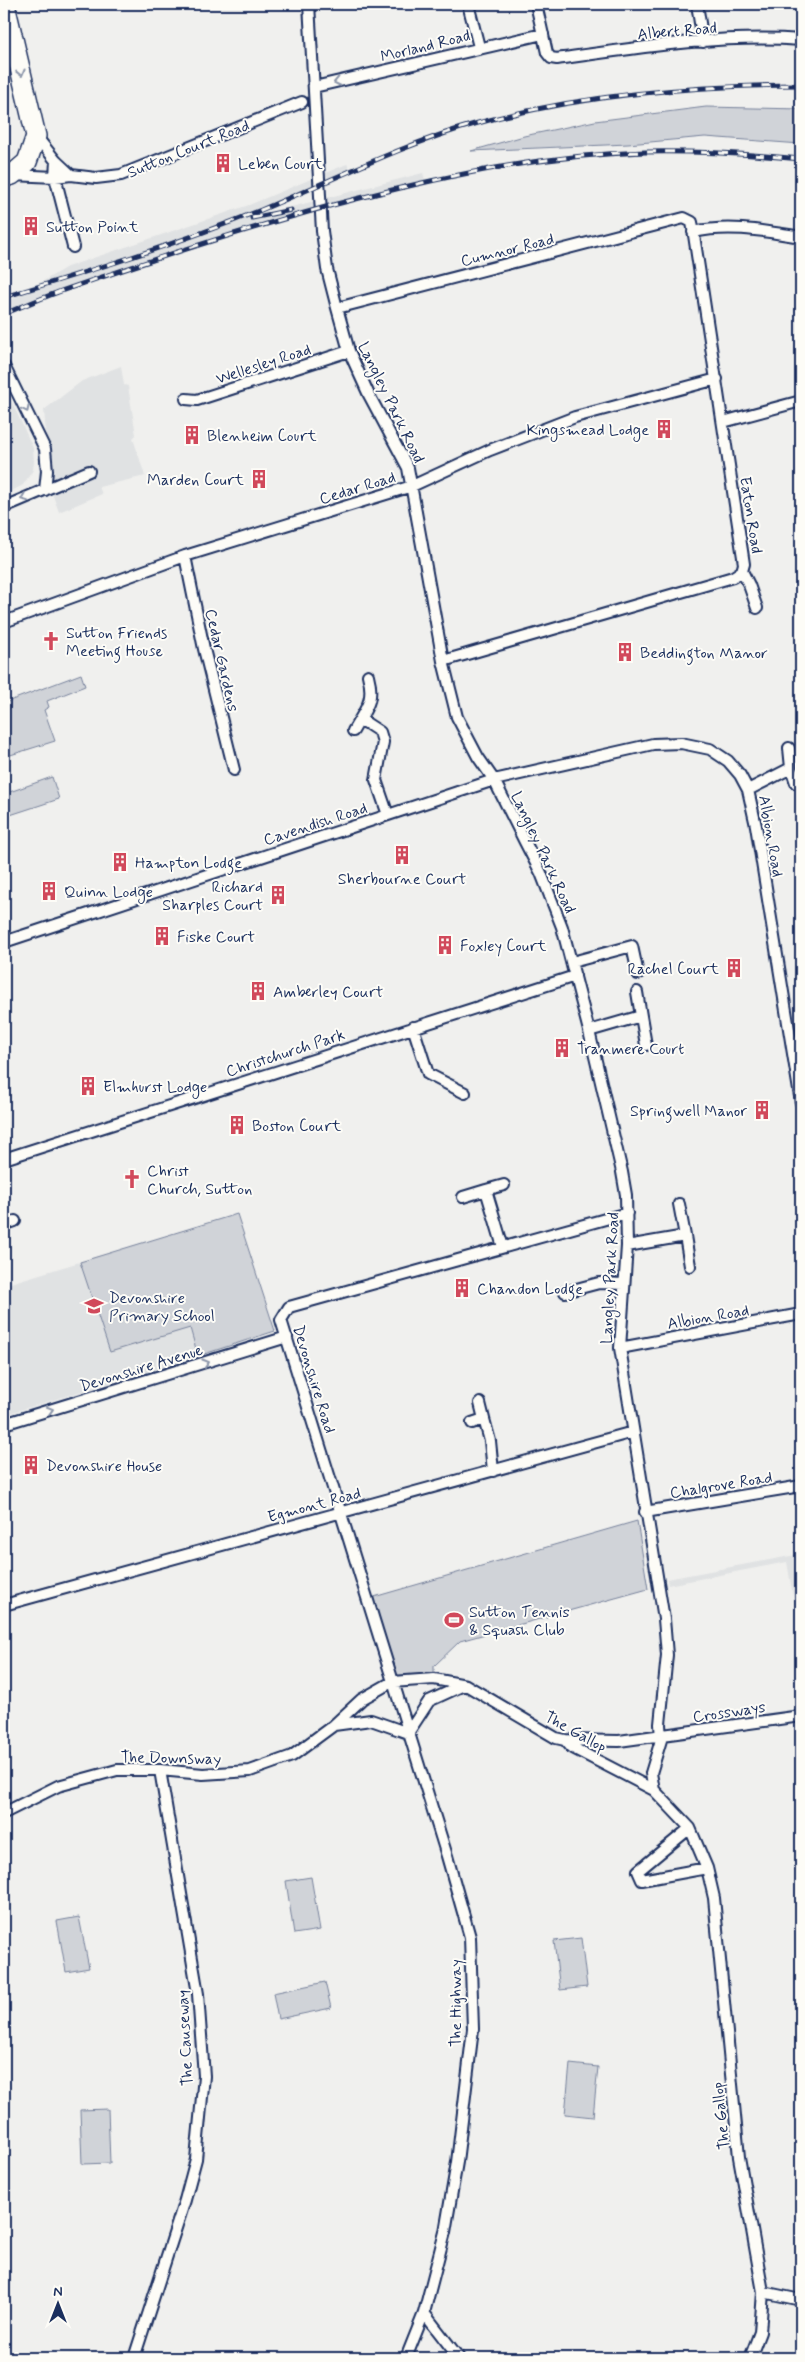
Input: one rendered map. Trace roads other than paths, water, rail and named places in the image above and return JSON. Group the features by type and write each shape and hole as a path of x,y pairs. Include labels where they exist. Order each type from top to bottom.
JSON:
{"highway":[{"path":"5,7 36,136 27,162 8,176"}],"street":[{"name":"Langley Park Road","path":"310,4 322,231 327,269 337,308 350,351 369,395 408,468 443,661 457,717 478,757 494,780 541,873 554,906 572,962 622,1172 627,1213 627,1246 620,1348 645,1512 664,1619 667,1654 660,1734"},
{"path":"468,4 479,47"},
{"path":"536,4 543,34"},
{"path":"696,4 703,42"},
{"name":"Morland Road","path":"314,87 479,47 543,34"},
{"name":"Albert Road","path":"543,34 547,53 551,58 557,60 627,49 703,42 773,39 801,40"},
{"name":"Sutton Court Road","path":"8,176 55,177 71,175 96,178 121,174 302,102"},
{"path":"36,136 56,161 71,175"},
{"path":"56,161 55,177 73,247"},
{"name":"Cumnor Road","path":"337,308 684,218"},
{"name":"Eaton Road","path":"443,661 733,577 742,571 744,564 692,222 684,218"},
{"path":"693,232 715,227 744,227 801,237"},
{"name":"Wellesley Road","path":"186,399 197,400 350,351"},
{"path":"4,366 45,449 47,472 45,490"},
{"name":"Cedar Road","path":"4,622 185,556 412,486 490,450 560,422 609,407 717,379"},
{"path":"723,422 801,400"},
{"path":"4,507 89,471"},
{"name":"Cedar Gardens","path":"185,556 204,649 234,770"},
{"path":"742,571 757,608"},
{"path":"353,730 370,701 372,690 368,675"},
{"path":"360,720 380,732 383,742 376,780 388,815"},
{"name":"Albion Road","path":"494,780 653,744 681,743 710,749 728,761 740,775 748,790 756,826 801,1103"},
{"path":"789,748 790,768 796,782"},
{"path":"748,790 790,768"},
{"name":"Cavendish Road","path":"4,942 494,780"},
{"path":"630,935 638,974"},
{"path":"572,962 632,946"},
{"name":"Christchurch Park","path":"4,1159 575,976"},
{"path":"638,992 646,1045"},
{"path":"589,1031 641,1016"},
{"path":"413,1027 428,1074 465,1093"},
{"path":"463,1197 504,1185"},
{"path":"486,1190 502,1247"},
{"path":"679,1204 690,1266"},
{"name":"Devonshire Road","path":"392,1682 281,1320 288,1307 627,1213"},
{"path":"4,1230 15,1221"},
{"path":"627,1246 685,1236"},
{"path":"565,1292 599,1283 624,1284"},
{"name":"Albion Road","path":"620,1348 801,1314"},
{"name":"Devonshire Avenue","path":"4,1424 287,1337"},
{"path":"480,1403 490,1442 493,1471"},
{"path":"472,1423 484,1419"},
{"name":"Egmont Road","path":"4,1605 633,1432"},
{"name":"Chalgrove Road","path":"645,1512 801,1486"},
{"name":"The Gallop","path":"392,1682 434,1679 466,1685 556,1738 565,1740 571,1746 654,1790 690,1828 707,1868 715,1907 739,2157 763,2292 760,2332 750,2358"},
{"name":"The Downsway","path":"4,1813 58,1786 117,1770 160,1770 203,1774 250,1771 292,1756 334,1725 362,1699 392,1682"},
{"name":"The Highway","path":"392,1682 447,1856 470,1937 473,2020 452,2196 439,2258 424,2313 406,2358"},
{"path":"408,1733 429,1701 466,1685"},
{"name":"Crossways","path":"565,1740 617,1741 801,1716"},
{"name":"The Downsway","path":"334,1725 371,1720 408,1733"},
{"path":"654,1790 651,1773 660,1744 660,1734"},
{"name":"The Causeway","path":"134,2358 185,2200 196,2159 204,2076 198,1994 160,1770"},
{"path":"690,1828 638,1871 642,1880 707,1868"},
{"path":"763,2292 801,2300"},
{"path":"424,2313 458,2358"}],"railway":[{"path":"4,297 198,234 261,210 395,152 478,123 518,113 598,98 719,87 801,85"},
{"path":"4,314 61,291 264,225 371,195 448,177 526,163 605,154 684,152 801,159"},
{"path":"252,218 291,210"}],"place":[{"name":"Leben Court","path":"223,163"},
{"name":"Sutton Point","path":"31,226"},
{"name":"Kingsmead Lodge","path":"664,429"},
{"name":"Blenheim Court","path":"192,435"},
{"name":"Marden Court","path":"259,479"},
{"name":"Sutton Friends Meeting House","path":"51,641"},
{"name":"Beddington Manor","path":"625,652"},
{"name":"Sherbourne Court","path":"402,855"},
{"name":"Hampton Lodge","path":"120,862"},
{"name":"Quinn Lodge","path":"49,891"},
{"name":"Richard Sharples Court","path":"278,895"},
{"name":"Fiske Court","path":"162,936"},
{"name":"Foxley Court","path":"445,945"},
{"name":"Rachel Court","path":"734,968"},
{"name":"Amberley Court","path":"258,991"},
{"name":"Tranmere Court","path":"562,1048"},
{"name":"Elmhurst Lodge","path":"88,1086"},
{"name":"Springwell Manor","path":"762,1110"},
{"name":"Boston Court","path":"237,1125"},
{"name":"Christ Church, Sutton","path":"132,1179"},
{"name":"Chandon Lodge","path":"462,1288"},
{"name":"Devonshire Primary School","path":"94,1306"},
{"name":"Devonshire House","path":"31,1465"},
{"name":"Sutton Tennis & Squash Club","path":"454,1620"}]}
